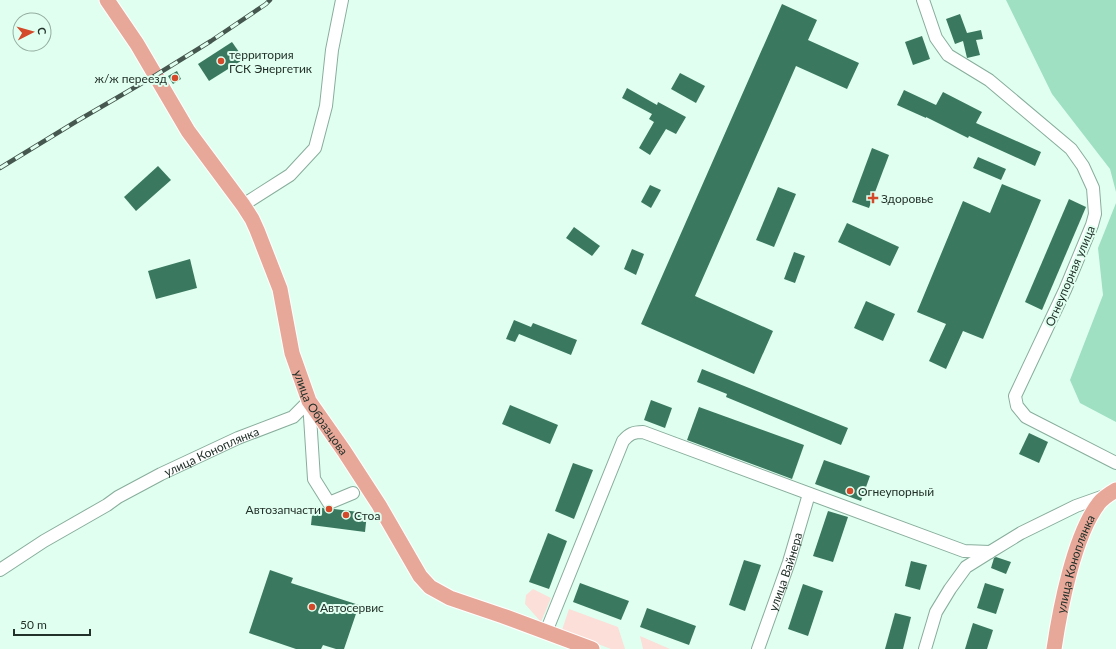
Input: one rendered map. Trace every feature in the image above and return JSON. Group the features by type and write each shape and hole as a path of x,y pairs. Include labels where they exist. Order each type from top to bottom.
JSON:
{"main road":[{"name":"улица Образцова","path":"110,2 156,75 188,131 243,205 257,230 280,289 292,353 309,401 344,451 420,576 430,587 450,598 592,649"},
{"name":"улица Коноплянка","path":"1054,649 1066,589 1084,531 1099,503 1111,493"}],"street":[{"path":"243,205 290,175 315,148 326,106 332,50 342,0"},
{"name":"Огнеупорная улица","path":"923,0 936,38 948,55 989,80 1071,149 1089,177 1092,188 1095,214 1092,225 1065,290 1015,396 1017,406 1026,417 1116,463"},
{"path":"309,401 314,479 329,503 353,493"},
{"name":"улица Коноплянка","path":"0,570 44,541 130,490 238,438 293,418 309,401"},
{"path":"546,632 622,441 634,432 642,432 964,551 990,552"},
{"path":"925,649 936,612 966,567 1021,533 1076,506 1111,493"},
{"name":"улица Вайнера","path":"758,649 790,562 809,494"}],"shaded area":[{"path":"1006,0 1116,0 1116,192 1110,169 1052,94"},
{"path":"1116,203 1116,422 1080,403 1070,380 1103,295 1098,248"},
{"path":"533,589 551,598 541,622 525,604 526,595"},
{"path":"569,609 618,627 625,649 611,649 562,630"},
{"path":"640,636 670,649 643,649"}],"building":[{"path":"782,4 817,20 808,40 859,63 847,89 796,66 695,296 773,331 754,374 641,324"},
{"path":"960,14 967,33 981,30 983,39 976,40 980,55 967,58 963,41 955,44 946,19"},
{"path":"922,36 930,59 913,65 905,42"},
{"name":"территория ГСК Энергетик","path":"232,42 244,59 209,81 198,64"},
{"name":"ж/ж переезд","path":"177,71 181,79 173,84 168,76"},
{"path":"680,73 705,86 696,103 671,89"},
{"path":"627,88 657,105 658,102 686,117 676,134 666,129 650,155 639,148 654,122 649,119 652,114 622,98"},
{"path":"904,90 936,105 943,92 982,112 976,123 1041,152 1035,166 969,136 968,138 926,117 897,105"},
{"path":"872,148 889,155 869,208 852,202"},
{"path":"978,157 1006,169 1001,180 973,168"},
{"path":"158,166 171,180 136,211 124,197"},
{"path":"1002,184 1041,200 983,339 963,331 946,369 929,361 946,324 917,312 963,201 990,213"},
{"path":"650,185 661,190 651,208 641,202"},
{"path":"778,187 796,194 774,247 756,240"},
{"path":"1069,199 1086,207 1042,310 1025,302"},
{"path":"847,223 899,247 890,266 838,242"},
{"path":"574,227 600,246 592,256 566,238"},
{"path":"632,249 644,254 636,275 624,269"},
{"path":"794,252 805,256 795,283 784,279"},
{"path":"190,259 197,288 156,299 148,271"},
{"path":"866,301 895,314 883,341 854,328"},
{"path":"514,320 531,327 533,323 577,340 571,355 519,334 515,342 506,339"},
{"path":"702,369 848,428 841,445 726,397 727,394 697,382"},
{"path":"651,400 672,408 665,428 644,420"},
{"path":"510,405 558,425 550,444 502,424"},
{"path":"699,407 804,445 792,479 687,440"},
{"path":"1029,433 1048,442 1039,463 1019,454"},
{"path":"824,460 870,476 861,501 815,484"},
{"path":"573,463 593,470 574,519 555,511"},
{"path":"313,506 328,510 334,509 367,513 365,532 311,525"},
{"path":"828,511 848,517 833,562 813,556"},
{"path":"548,533 567,541 549,589 529,582"},
{"path":"996,557 1011,562 1006,574 991,568 994,558"},
{"path":"744,560 761,565 745,611 729,605"},
{"path":"911,561 927,565 920,590 905,586"},
{"path":"270,570 293,578 291,583 359,605 344,649 336,649 323,645 321,649 296,649 249,633"},
{"path":"580,583 629,601 621,620 573,602"},
{"path":"985,583 1004,589 996,614 977,608"},
{"path":"803,584 823,591 808,636 788,629"},
{"path":"647,608 696,626 689,645 640,627"},
{"path":"895,613 911,617 903,649 885,649"},
{"path":"973,623 993,630 987,649 965,649"}],"railway":[{"path":"0,168 211,41 270,0"}],"place":[{"name":"территория ГСК Энергетик","path":"221,61"},
{"name":"ж/ж переезд","path":"175,78"},
{"name":"Здоровье","path":"873,198"},
{"name":"Огнеупорный","path":"850,491"},
{"name":"Автозапчасти","path":"329,509"},
{"name":"Стоа","path":"346,515"},
{"name":"Автосервис","path":"312,607"}]}
